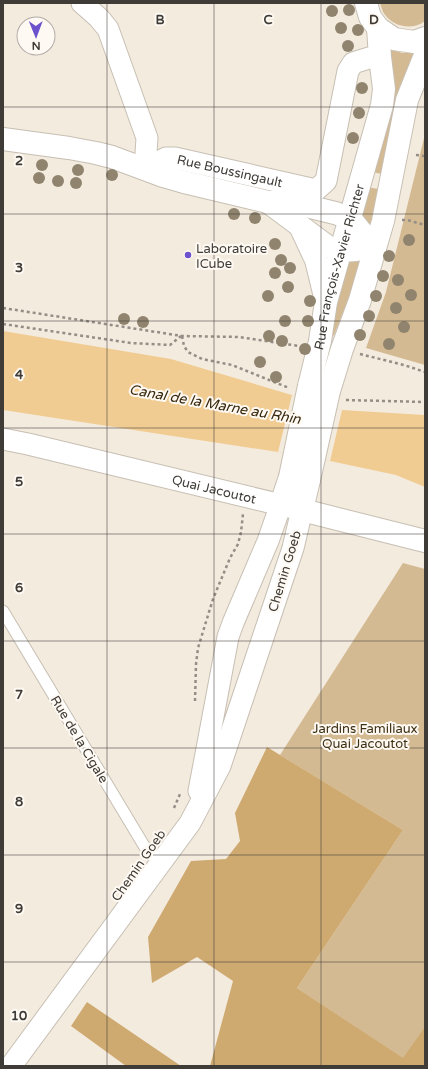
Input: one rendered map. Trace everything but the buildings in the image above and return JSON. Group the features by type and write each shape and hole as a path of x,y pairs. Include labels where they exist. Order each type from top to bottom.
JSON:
{"main road":[{"path":"366,3 370,17 378,28 394,39 414,42 425,38"},
{"name":"Rue François-Xavier Richter","path":"302,510 300,479 319,391 320,341 326,302 382,105 384,89 378,28"},
{"name":"Rue François-Xavier Richter","path":"319,391 342,349 360,300 383,221 407,100 425,55"},
{"name":"Rue Boussingault","path":"3,139 96,153 112,157 163,176 184,182 268,202 290,202 350,218"},
{"name":"Rue Boussingault","path":"268,202 327,246 341,251 375,249"},
{"path":"350,218 375,249"},
{"name":"Rue Boussingault","path":"300,226 316,260 326,302"},
{"name":"Rue François-Xavier Richter","path":"281,504 300,479"},
{"name":"Quai Jacoutot","path":"302,510 425,541"}],"street":[{"path":"82,3 99,18 108,29 147,138 145,169"},
{"name":"Rue Boussingault","path":"145,169 166,158 175,158 316,190 326,181 348,71 353,63 369,58 380,57"},
{"name":"Quai Jacoutot","path":"3,439 246,495 302,510"},
{"name":"Chemin Goeb","path":"196,811 228,637 268,541 281,504"},
{"name":"Chemin Goeb","path":"11,1066 190,823 220,766 293,548 302,510"}],"lane":[{"name":"Rue de la Cigale","path":"3,611 149,854 162,861"}],"path":[{"path":"407,220 425,225"},
{"path":"3,308 182,336 239,337 303,347"},
{"path":"3,324 131,343 170,345 182,336"},
{"path":"182,336 184,346 188,352 202,359 232,365 319,391 425,402"},
{"path":"342,349 425,372"},
{"path":"195,705 198,648 213,599 230,558 238,544 246,495"},
{"path":"172,813 182,788"}],"green space":[{"path":"380,3 425,3 425,21 408,27 397,24 387,17 383,12"},
{"path":"387,48 402,53 414,53 382,174 372,172"},
{"path":"425,134 425,365 366,348 386,292"},
{"path":"367,187 378,189 370,227 360,218"},
{"path":"359,259 356,280 334,335 331,337 331,322 346,261"},
{"name":"Jardins Familiaux Quai Jacoutot","path":"403,563 425,569 425,1066 397,1066 402,1058 297,988 403,830 280,755"}],"shaded area":[{"path":"267,747 403,830 297,988 403,1058 425,1027 425,1066 210,1066 233,981 197,957 152,983 148,937 191,861 226,859 240,841 235,813"},
{"path":"87,1002 181,1066 126,1066 71,1026"}],"water":[{"name":"Canal de la Marne au Rhin","path":"3,331 171,359 342,410 425,415 425,487 396,475 330,461 3,410"}],"pier":[{"path":"292,395 342,410 330,461 278,452"}],"place":[{"name":"Laboratoire ICube","path":"188,255"}]}
